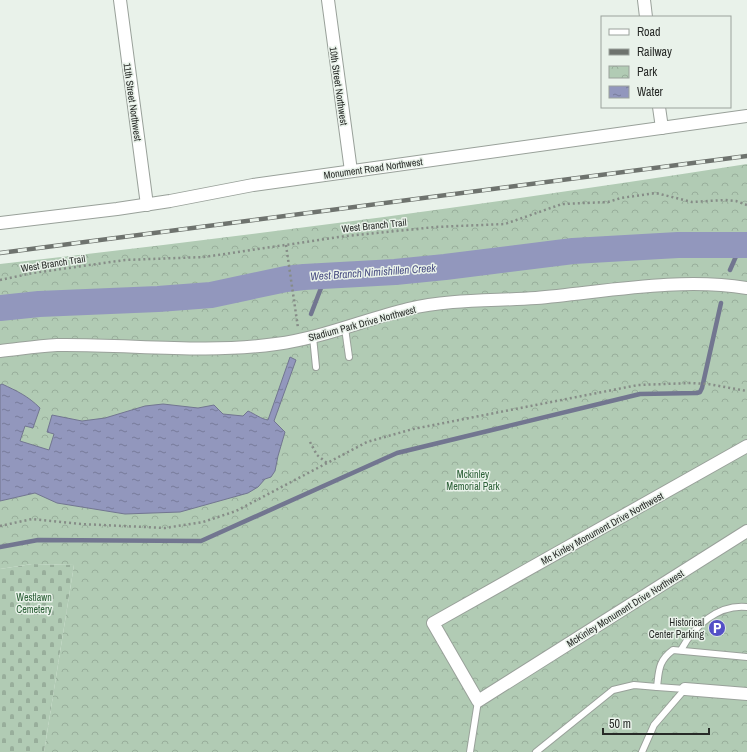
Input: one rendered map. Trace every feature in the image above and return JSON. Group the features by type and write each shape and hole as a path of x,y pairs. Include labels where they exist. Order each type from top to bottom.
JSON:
{"street":[{"name":"11th Street Northwest","path":"120,0 147,205"},
{"name":"10th Street Northwest","path":"328,0 351,171"},
{"path":"644,0 646,16"},
{"path":"659,108 662,128"},
{"name":"Monument Road Northwest","path":"0,223 147,205 253,185 747,116"},
{"name":"Stadium Park Drive Northwest","path":"0,351 56,346 223,348 256,346 313,337 408,309 436,304 535,298 669,285 707,284 747,288"},
{"name":"Mc Kinley Monument Drive Northwest","path":"478,701 433,623 747,446"},
{"name":"McKinley Monument Drive Northwest","path":"478,701 747,531"},
{"path":"685,689 747,694"}],"lane":[{"path":"345,328 349,357"},
{"path":"313,337 316,366"},
{"path":"681,650 698,626 708,617 736,606 747,607"},
{"path":"657,687 662,661 666,655 673,650 747,657"},
{"path":"536,752 613,690 634,685 685,689"},
{"path":"642,752 654,725 685,689"},
{"path":"470,752 478,701"}],"path":[{"name":"West Branch Trail","path":"0,280 33,273 125,260 204,257 346,236 435,227 506,224 562,204 608,202 656,192 692,202 725,200 747,204"},
{"path":"286,245 300,340"},
{"path":"0,526 32,519 81,524 165,528 203,522 236,511 367,442 414,429 638,385 698,383 747,391"},
{"path":"310,442 317,455 327,463"}],"green space":[{"name":"Mckinley Memorial Park","path":"747,164 747,752 44,752 74,565 32,564 0,569 0,264 374,218"},
{"name":"Westlawn Cemetery","path":"32,564 74,565 44,752 0,752 0,569"}],"water":[{"path":"290,357 296,360 274,421 285,432 275,471 271,477 265,479 258,487 248,493 180,512 125,514 57,503 35,493 0,501 0,385 2,384 27,397 40,408 33,428 25,426 20,441 49,450 54,434 47,432 52,415 82,421 105,418 145,406 163,404 198,408 214,405 223,414 243,416 248,411 260,418 268,420"}],"waterway":[{"name":"West Branch Nimishillen Creek","path":"0,308 39,304 158,299 211,295 286,279 395,272 573,251 678,245 747,245"},
{"path":"730,270 741,245"},
{"path":"311,314 326,275"},
{"path":"0,547 38,540 201,541 397,453 640,394 700,392 721,303"}],"railway":[{"path":"0,253 747,156"}],"place":[{"name":"Historical Center Parking","path":"717,628"}]}
